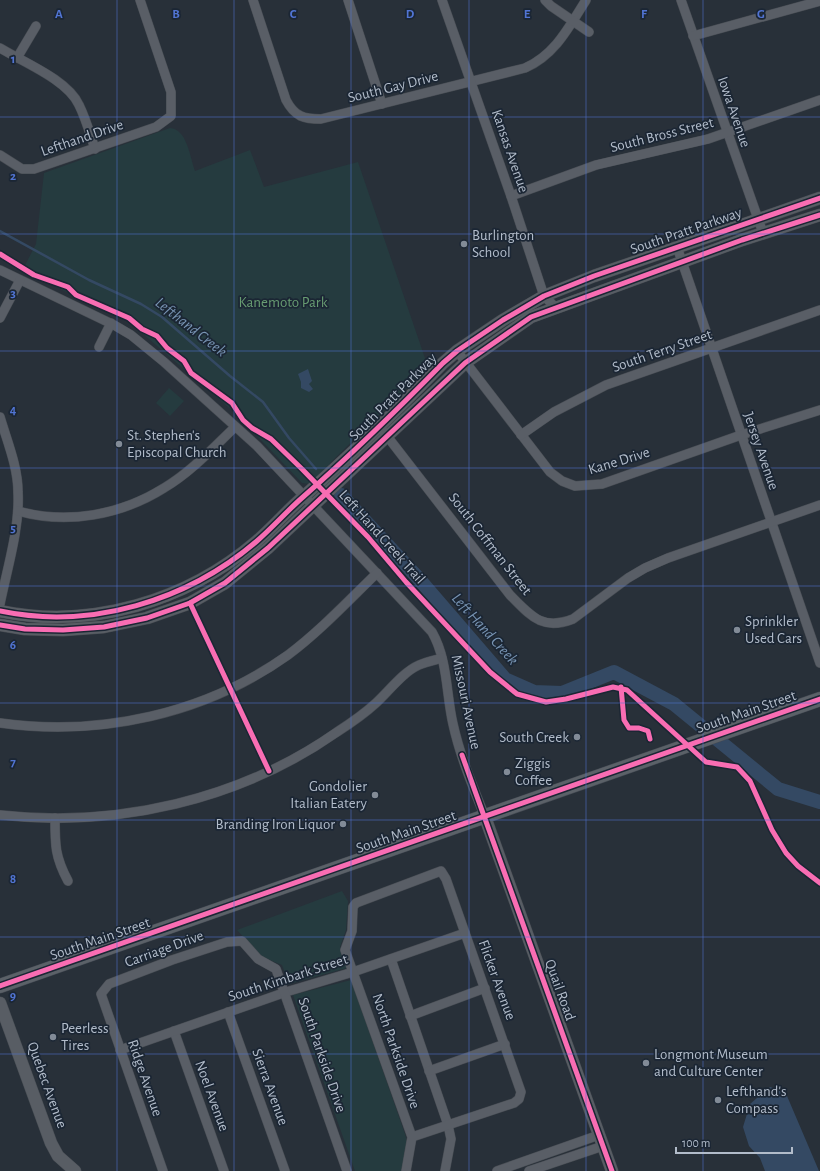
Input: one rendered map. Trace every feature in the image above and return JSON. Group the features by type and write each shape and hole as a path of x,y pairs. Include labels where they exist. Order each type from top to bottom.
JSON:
{"main road":[{"name":"South Main Street","path":"0,986 820,699"}],"street":[{"name":"Lefthand Drive","path":"0,155 22,168 30,170 156,128 171,116 171,92 140,0"},
{"name":"South Gay Drive","path":"253,0 286,100 299,117 321,119 471,82 535,64 545,57 573,22 586,0"},
{"path":"348,0 382,104"},
{"name":"Kansas Avenue","path":"442,0 511,196 544,296 555,308"},
{"path":"545,0 573,22 589,32"},
{"name":"Iowa Avenue","path":"680,0 762,233"},
{"path":"693,36 820,1"},
{"path":"17,58 36,26"},
{"path":"0,48 62,84 72,94 79,104 95,149"},
{"name":"South Bross Street","path":"511,196 596,165 671,149 727,133 820,100"},
{"name":"South Pratt Parkway","path":"0,625 25,629 48,630 104,627 167,612 190,602 225,583 268,548 332,473 457,351 503,320 544,296 594,276 820,198"},
{"name":"South Pratt Parkway","path":"0,611 22,616 67,617 100,614 152,602 174,593 228,562 308,501 388,436 465,363 531,317 762,233 820,215"},
{"name":"Jersey Avenue","path":"677,247 820,663"},
{"name":"Missouri Avenue","path":"0,270 110,323 131,335 164,362 257,446 432,632 438,642 442,658 453,724 485,817"},
{"path":"0,318 20,280"},
{"name":"South Terry Street","path":"521,434 554,412 586,394 820,310"},
{"path":"99,347 110,323"},
{"name":"Kane Drive","path":"457,351 550,472 575,486 602,484 741,435 820,410"},
{"path":"0,417 15,472 18,490 18,511 0,604"},
{"path":"18,511 47,516 72,517 96,515 138,502 165,488 191,468 235,426"},
{"name":"South Coffman Street","path":"380,427 510,595 532,617 549,624 562,623 573,619 644,568 668,558 820,505"},
{"path":"0,723 24,726 63,727 102,725 165,713 200,701 250,678 288,654 320,629 377,573"},
{"path":"0,815 55,818 114,815 157,808 196,799 230,788 302,755 337,733 375,704 411,670 419,665 442,658"},
{"name":"Quail Road","path":"485,817 612,1171"},
{"path":"55,818 56,851 60,867 68,882"},
{"name":"Flicker Avenue","path":"347,942 352,931 353,907 356,903 442,871 521,1092 519,1099 514,1103 448,1125"},
{"name":"South Kimbark Street","path":"120,1050 286,992 353,972 465,933"},
{"name":"South Parkside Drive","path":"242,941 258,959 276,969 286,992 346,1171"},
{"name":"Carriage Drive","path":"101,994 109,984 172,960 226,942 242,941"},
{"name":"North Parkside Drive","path":"347,942 345,950 412,1137 406,1171"},
{"name":"North Parkside Drive","path":"391,959 448,1125 451,1139 445,1171"},
{"path":"410,1016 485,988"},
{"name":"Ridge Avenue","path":"101,994 163,1171"},
{"name":"Quebec Avenue","path":"0,1003 51,1143 58,1156 75,1171"},
{"name":"Sierra Avenue","path":"228,1012 285,1171"},
{"name":"Noel Avenue","path":"174,1031 224,1171"},
{"path":"429,1071 505,1044"},
{"path":"412,1137 448,1125"},
{"path":"497,1171 515,1168 601,1141"},
{"path":"529,1171 601,1141"}],"green space":[{"name":"Kanemoto Park","path":"170,128 176,130 184,138 195,171 250,150 264,187 358,162 428,367 330,463 328,469 309,484 302,483 235,413 128,321 22,271 36,244 44,173"},
{"path":"169,388 184,401 170,416 156,403"},
{"path":"342,891 348,901 346,930 340,947 347,968 289,984 282,965 262,957 237,930"},
{"path":"351,980 405,1134 408,1146 402,1171 355,1171 293,995"}],"water":[{"path":"308,369 312,381 309,384 313,389 309,392 301,388 301,382 298,374"},
{"path":"770,1087 779,1090 787,1096 819,1171 765,1171 760,1158 749,1146 743,1127 750,1104"}],"waterway":[{"name":"Lefthand Creek","path":"0,231 89,280 141,304 162,317 230,376 263,402 289,438 316,469"},
{"name":"Left Hand Creek","path":"341,495 419,579 505,679 534,692 562,693 614,672 674,704 778,789 820,802"}],"cycle path":[{"path":"0,611 34,616 69,617 103,613 136,606 169,595 200,580 230,562 257,541 374,431 443,363 457,351 503,320 544,296 594,276 820,198"},
{"path":"0,625 25,629 63,630 104,627 147,618 190,603 225,583 268,548 465,363 531,317 742,240 820,215"},
{"name":"Left Hand Creek Trail","path":"0,254 34,275 68,287 76,295 129,318 142,329 157,336 167,348 184,361 191,373 232,403 243,420 252,428 271,439 302,469 368,537 406,582 490,672 517,694 546,702 566,699 613,687 627,690 706,762 737,767 750,781 772,830 786,853 798,866 820,883"},
{"path":"190,603 269,771"},
{"path":"621,687 624,720 629,728 639,728 648,731 650,739"},
{"path":"0,986 820,699"},
{"path":"462,755 612,1171"}],"place":[{"name":"Burlington School","path":"464,244"},
{"name":"St. Stephen's Episcopal Church","path":"119,444"},
{"name":"Sprinkler Used Cars","path":"737,630"},
{"name":"South Creek","path":"577,737"},
{"name":"Ziggis Coffee","path":"507,772"},
{"name":"Gondolier Italian Eatery","path":"375,795"},
{"name":"Branding Iron Liquor","path":"343,824"},
{"name":"Peerless Tires","path":"53,1037"},
{"name":"Longmont Museum and Culture Center","path":"646,1063"},
{"name":"Lefthand's Compass","path":"718,1100"}]}
